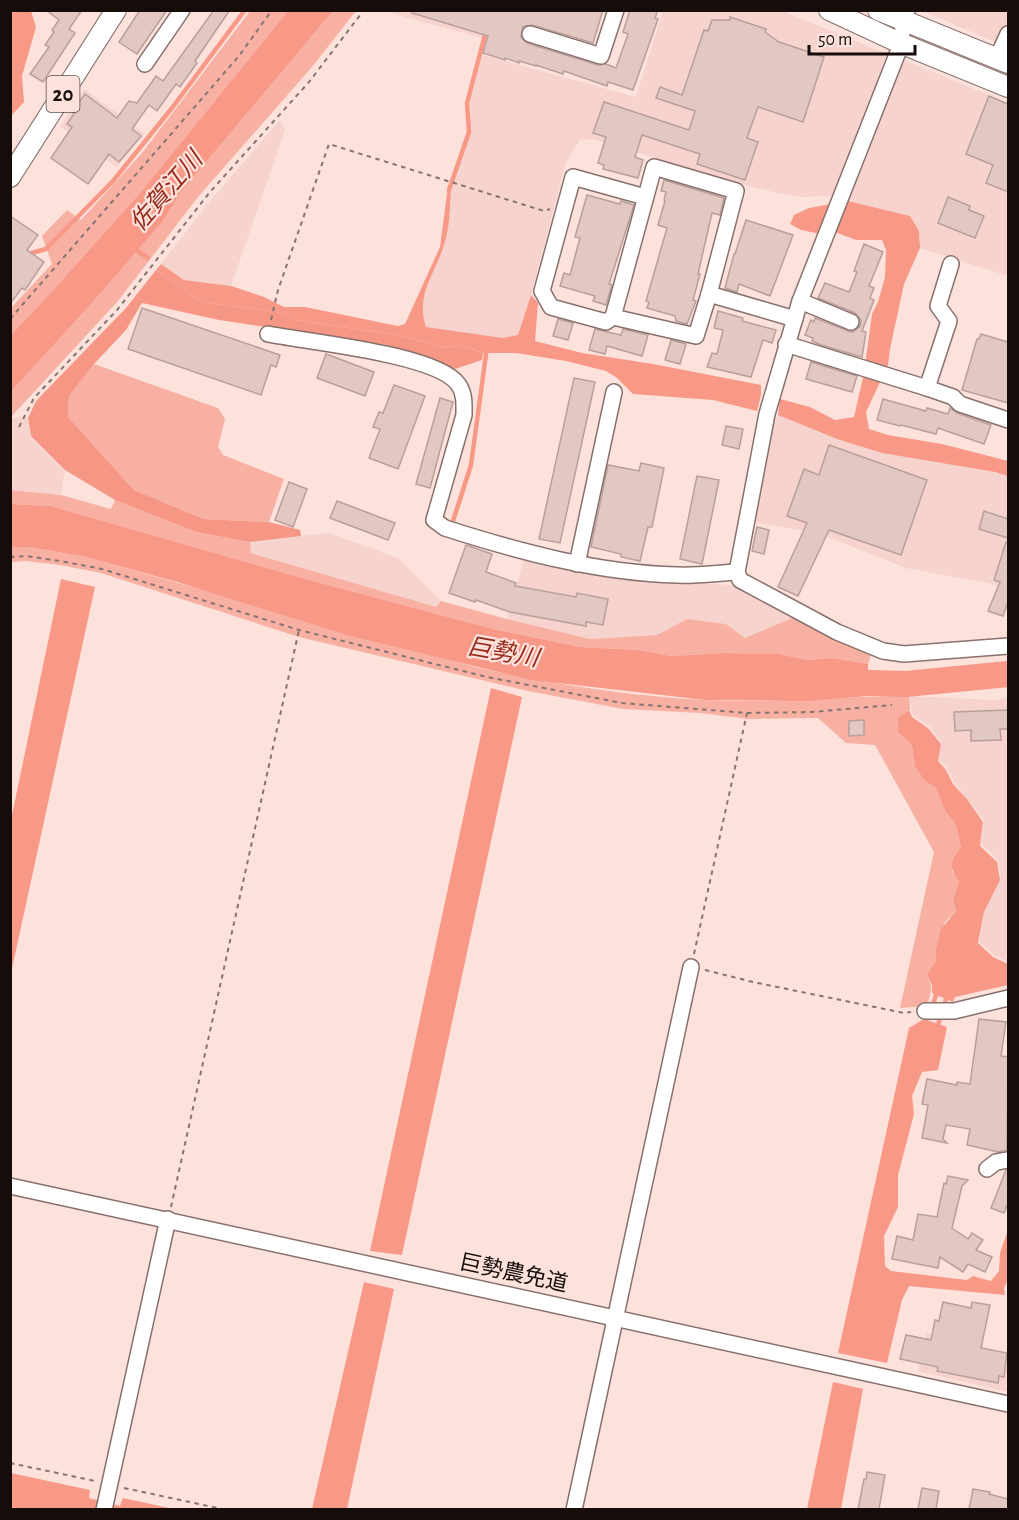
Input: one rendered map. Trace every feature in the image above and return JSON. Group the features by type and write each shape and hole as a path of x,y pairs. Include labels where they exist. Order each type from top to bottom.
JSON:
{"main road":[{"name":"20","path":"10,177 116,10"},
{"path":"829,10 900,43 1008,87"},
{"path":"878,10 906,15 1003,60"}],"street":[{"path":"145,64 182,10"},
{"path":"530,34 601,56 616,10"},
{"path":"906,15 900,43 800,301 786,344 767,414 736,572 740,580 837,632 883,651 904,654 1008,645"},
{"path":"1003,60 1008,34"},
{"path":"613,317 696,336 736,191 654,167 613,317 606,322 551,307 542,291 573,177 645,197"},
{"path":"927,388 949,321 938,306 951,264"},
{"path":"709,294 795,319"},
{"path":"800,301 851,322"},
{"path":"268,334 389,354 445,373 459,384 464,399 464,415 434,520 444,528 577,564 679,575 736,572"},
{"path":"786,344 927,388 953,397 960,404 1008,420"},
{"path":"577,564 614,392"},
{"path":"574,1509 691,967"},
{"path":"925,1011 954,1011 1008,998"},
{"path":"987,1168 996,1162 1008,1160"},
{"name":"巨勢農免道","path":"10,1186 1008,1404"},
{"path":"106,1497 168,1220"}],"path":[{"path":"10,319 239,56 272,10"},
{"path":"19,427 34,398 117,310 210,192 309,82 364,10"},
{"path":"272,315 329,144 544,211 556,207 564,209"},
{"path":"10,557 26,556 102,570 299,630 528,686 622,703 747,713 812,712 892,705"},
{"path":"168,1220 299,630"},
{"path":"747,713 691,967 904,1013 925,1011"},
{"path":"10,1463 106,1497 227,1509"}],"shaded area":[{"path":"663,10 783,11 887,54 833,196 804,197 778,193 740,184 593,139 580,140 566,162 531,295 518,335 503,338 426,327 421,311 426,288 444,245 450,215 451,188 471,132 469,102 480,54 636,97"},
{"path":"250,11 288,11 140,193 11,335 10,309 52,264 42,236 67,210 81,220 142,153"},
{"path":"333,11 356,11 312,67 198,197 118,301 11,417 10,391 92,303 163,221 180,193"},
{"path":"384,11 488,11 482,38"},
{"path":"923,11 1008,11 1008,22 1000,44"},
{"path":"904,60 1008,103 1008,276 920,248 919,231 910,216 848,201"},
{"path":"84,89 145,134 117,167 60,127"},
{"path":"280,120 285,130 231,286 184,280 161,264 210,201"},
{"path":"156,270 202,302 276,312 294,320 396,335 445,348 460,345 483,353 482,360 455,369 387,345 219,320 142,303 126,330 94,364 69,396 68,417 134,490 204,519 269,522 300,530 301,536 250,542 196,532 115,500 65,470 31,436 28,418 36,401 126,308"},
{"path":"94,364 218,408 225,419 218,447 223,455 284,479 269,522 204,519 134,490 68,417 69,396"},
{"path":"778,415 837,439 882,453 1008,476 1008,590 993,584 906,568 820,534 754,522 772,428"},
{"path":"11,417 28,418 31,436 65,470 61,495 11,490"},
{"path":"11,490 61,495 111,509 115,500 196,532 250,542 251,553 436,607 441,601 590,639 657,635 687,619 726,624 745,638 797,616 872,652 868,664 832,658 807,660 779,654 724,653 671,656 639,650 580,647 493,629 302,578 51,506 11,504"},
{"path":"329,533 398,558 441,601 436,608 251,553 250,542"},
{"path":"11,547 30,547 86,557 479,668 563,684 648,696 730,701 909,696 910,709 898,717 897,731 912,745 915,767 925,781 936,788 945,811 956,825 961,847 952,871 959,882 953,899 956,911 945,922 936,949 936,961 927,974 931,990 926,1006 900,1008 934,852 875,745 846,743 818,718 748,719 701,713 623,709 528,691 299,637 101,573 60,565 26,561 11,562"},
{"path":"524,559 577,570 679,582 732,585 797,616 745,638 726,624 687,619 657,635 590,639 507,619"},
{"path":"909,696 994,700 1008,698 1008,962 994,955 979,942 985,910 1001,878 998,860 981,844 984,820 938,759 941,741 929,726 912,715"},
{"path":"927,1333 1008,1353 1008,1392 918,1371"}],"water":[{"path":"11,10 31,11 36,27 22,76 24,102 11,116"},
{"name":"佐賀江川","path":"288,11 333,11 180,193 163,221 11,391 11,335 140,193"},
{"path":"448,186 451,188 444,245 424,294 423,315 426,327 503,338 518,335 531,295 538,303 535,341 582,353 761,385 757,411 713,400 633,394 617,378 606,371 566,361 516,353 483,353 460,345 445,348 396,335 294,320 276,312 202,302 156,270 161,264 184,280 231,286 264,297 284,307 305,307 398,326 405,324 440,247"},
{"path":"848,201 910,216 919,231 920,248 904,284 888,365 866,412 869,429 1008,461 1008,476 882,453 837,439 778,415 780,399 810,407 835,420 854,417 864,373 872,314 885,277 886,250 882,240 856,240 835,232 820,234 801,230 790,224 794,215 809,208"},
{"path":"11,504 51,506 302,578 493,629 580,647 639,650 671,656 724,653 779,654 807,660 832,658 868,664 869,696 807,701 705,700 532,680 347,635 177,582 86,557 30,547 11,547"},
{"path":"61,579 95,587 11,973 11,820"},
{"path":"491,688 522,697 402,1255 370,1251"},
{"path":"909,710 912,717 928,728 941,744 938,761 983,822 980,846 997,862 1000,880 984,912 978,943 993,957 1008,964 1008,985 955,997 953,1002 932,993 932,985 927,974 936,961 936,949 941,929 956,911 953,899 959,882 952,864 961,847 956,825 945,811 936,788 925,781 915,767 912,745 897,731 898,717"},
{"path":"924,1019 947,1027 938,1070 922,1072 912,1096 914,1114 898,1175 898,1207 884,1236 885,1266 891,1271 967,1280 973,1276 991,1281 999,1271 1000,1253 1008,1230 1008,1280 1004,1288 1005,1295 909,1286 902,1300 887,1363 838,1353 909,1028"},
{"path":"364,1282 394,1289 347,1509 312,1509"},
{"path":"833,1382 863,1389 841,1509 807,1509"},
{"path":"11,1473 90,1490 89,1498 120,1506 123,1498 174,1509 11,1510"}],"building":[{"path":"46,10 82,10 69,29 75,33 43,82 30,74 49,47 45,45 59,20"},
{"path":"140,10 167,10 137,54 119,42"},
{"path":"214,10 230,10 180,87 176,84 157,111 149,105 132,129 141,136 119,162 109,154 88,184 51,158 72,127 67,124 74,114 72,112 85,94 117,118 129,101 137,103 156,76 163,81"},
{"path":"412,10 603,10 593,43 532,25 523,27 521,37 527,43 598,65 606,64 616,68 628,34 623,32 630,10 658,10 655,18 658,19 633,90 608,82 607,86 564,71 563,74 536,65 505,58 505,60 483,53 488,36 412,13"},
{"path":"730,17 766,29 765,32 779,42 824,57 803,122 758,107 747,138 758,142 745,180 697,164 700,154 642,135 635,157 643,160 638,178 603,169 604,165 598,163 606,137 593,133 604,102 689,130 695,111 656,98 660,87 682,95 704,30 708,31 712,20 730,20"},
{"path":"989,96 1008,104 1008,192 986,183 993,165 966,154"},
{"path":"664,180 724,198 720,215 712,213 693,300 696,301 687,324 676,321 675,316 647,308 649,302 646,301 667,228 658,225 665,201 666,192 661,191"},
{"path":"587,195 620,204 621,201 634,205 609,284 612,285 606,305 593,301 595,296 560,286 564,273 570,275 580,238 575,237"},
{"path":"948,197 970,206 969,210 984,216 975,238 938,223"},
{"path":"10,216 38,235 27,250 44,262 25,290 22,288 10,304"},
{"path":"746,220 793,235 770,296 739,284 737,292 725,288"},
{"path":"864,244 883,252 869,286 874,288 870,298 874,300 862,331 866,332 862,357 821,345 805,335 811,320 814,322 815,318 853,332 860,326 861,320 855,313 818,298 825,283 849,292"},
{"path":"142,308 280,355 276,367 271,365 261,395 128,349"},
{"path":"718,311 743,318 742,321 776,330 772,343 763,340 751,377 707,367 712,353 717,354 723,330 714,328"},
{"path":"558,319 573,323 568,340 553,336"},
{"path":"595,329 621,335 623,329 648,335 642,356 607,346 605,354 589,350"},
{"path":"981,334 1008,342 1008,403 962,390 977,339"},
{"path":"671,340 686,344 680,364 665,360"},
{"path":"326,354 374,372 365,396 317,378"},
{"path":"811,362 857,376 852,392 806,379"},
{"path":"574,378 595,382 560,543 539,539"},
{"path":"394,385 425,396 398,469 369,458 380,429 373,427 379,412 383,413"},
{"path":"440,398 453,402 430,488 416,484"},
{"path":"883,399 926,411 927,408 948,414 950,408 957,413 991,425 984,444 938,428 936,434 900,426 877,420"},
{"path":"726,426 743,429 739,449 722,445"},
{"path":"829,445 927,480 901,555 829,530 798,596 778,587 807,523 787,516 804,469 819,475"},
{"path":"641,463 664,468 652,527 648,527 640,561 591,547 608,465 639,471"},
{"path":"697,476 719,480 702,564 680,559"},
{"path":"289,482 307,489 293,527 275,520"},
{"path":"337,501 395,523 388,540 330,518"},
{"path":"984,511 1008,519 1008,538 979,529"},
{"path":"757,527 769,530 764,554 752,551"},
{"path":"1006,542 1008,543 1008,602 1003,616 988,611 1000,582 994,580"},
{"path":"466,545 492,554 486,572 516,583 515,586 576,597 577,593 608,599 603,625 586,622 586,626 510,612 449,593"},
{"path":"1008,710 1008,729 1000,729 1001,740 971,741 971,730 955,731 954,712"},
{"path":"864,720 864,735 849,736 849,721"},
{"path":"979,1019 1006,1022 1001,1056 1008,1057 1007,1150 998,1152 967,1145 970,1129 946,1125 943,1139 947,1143 922,1138 928,1105 922,1104 927,1079 957,1085 957,1082 970,1084"},
{"path":"1006,1170 1008,1170 1008,1203 1004,1213 991,1208"},
{"path":"948,1176 968,1180 962,1186 952,1228 968,1239 972,1233 983,1240 976,1250 992,1257 985,1272 968,1264 963,1272 940,1257 938,1268 892,1259 897,1236 913,1240 918,1214 937,1217 944,1183 946,1184"},
{"path":"943,1302 971,1308 972,1302 990,1305 981,1348 1007,1353 1004,1377 999,1376 998,1383 937,1371 938,1367 900,1359 906,1335 931,1340 935,1320 939,1321"},
{"path":"867,1472 885,1475 879,1509 858,1509"},
{"path":"922,1488 939,1491 936,1509 918,1509"},
{"path":"973,1489 1008,1499 1008,1509 969,1509"}],"waterway":[{"path":"28,254 46,249 113,181 172,108 245,10"},
{"path":"449,190 469,132 467,103 486,31"},
{"path":"133,248 148,258"},
{"path":"453,521 471,465 487,347"},
{"name":"巨勢川","path":"835,682 906,684 1008,674"},
{"path":"932,1007 936,995"},
{"path":"938,1025 946,999"}]}
